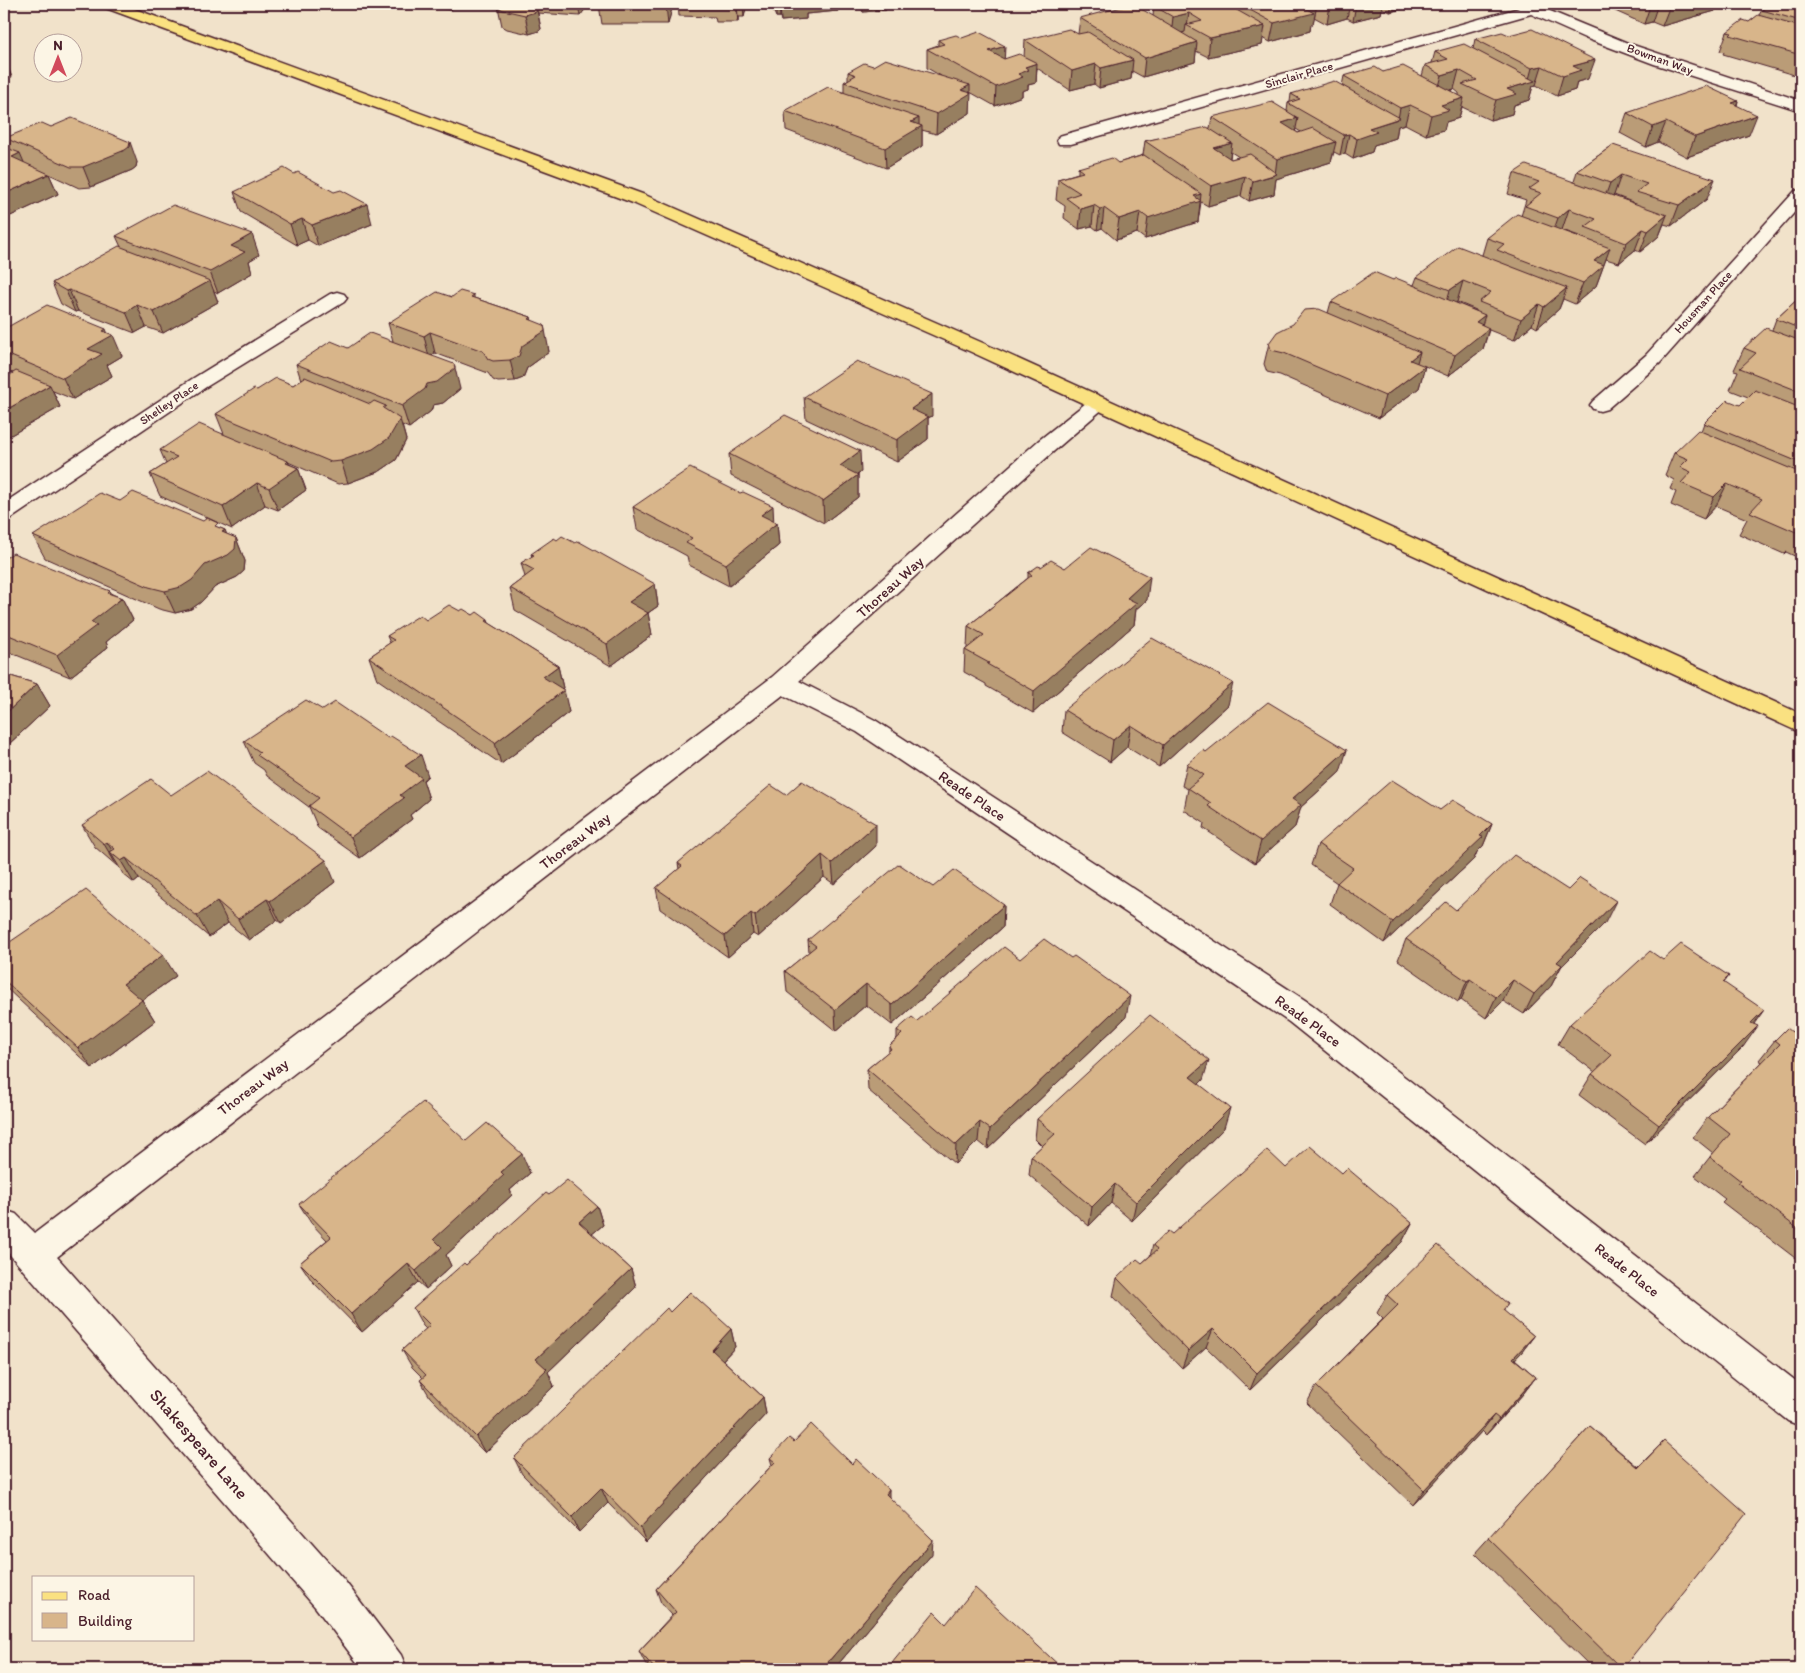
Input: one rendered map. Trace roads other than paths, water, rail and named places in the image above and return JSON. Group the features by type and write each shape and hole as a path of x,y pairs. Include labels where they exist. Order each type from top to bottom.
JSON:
{"main road":[{"path":"108,4 639,199 1098,403 1801,724"}],"street":[{"name":"Bowman Way","path":"1527,6 1675,66 1801,106"},
{"name":"Sinclair Place","path":"1065,140 1527,6"},
{"name":"Housman Place","path":"1600,404 1653,358 1801,195"},
{"name":"Shelley Place","path":"4,513 199,383 337,298"},
{"name":"Thoreau Way","path":"33,1255 781,683 1046,446 1098,403"},
{"name":"Reade Place","path":"781,683 866,726 1300,1012 1801,1408"},
{"name":"Shakespeare Lane","path":"4,1225 33,1255 330,1594 387,1669"}]}
